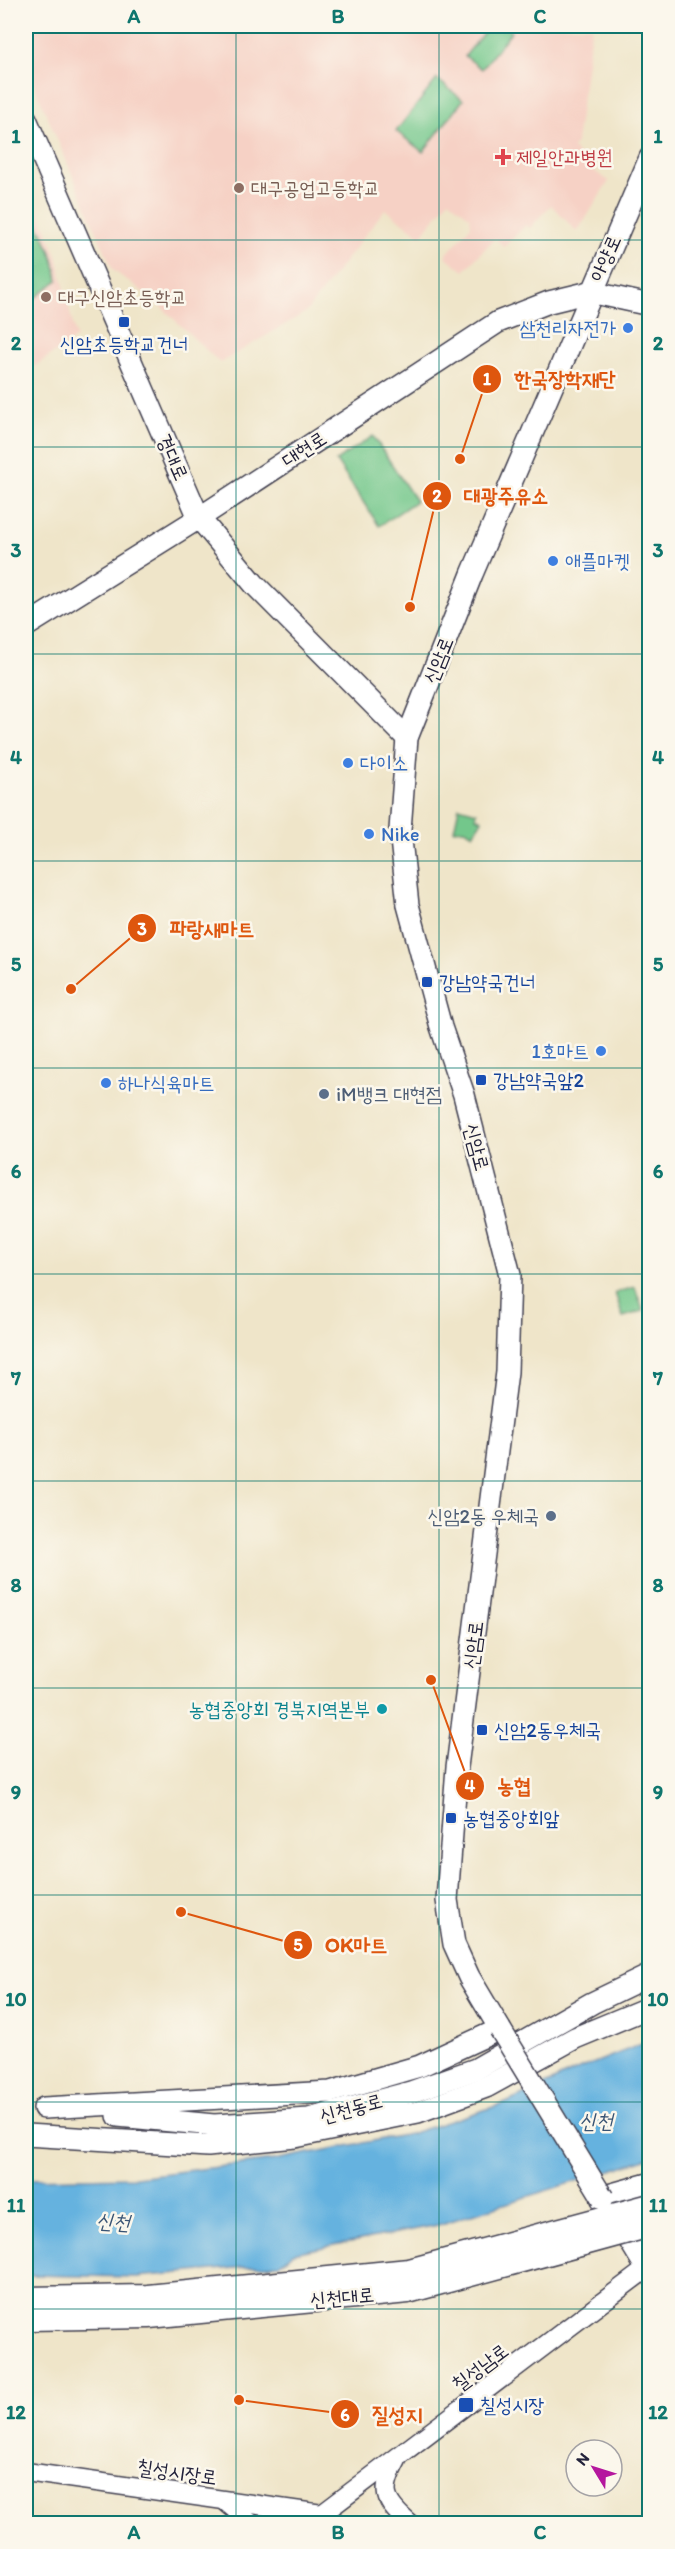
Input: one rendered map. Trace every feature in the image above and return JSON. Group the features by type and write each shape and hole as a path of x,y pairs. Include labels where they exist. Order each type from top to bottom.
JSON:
{"highway":[{"path":"603,2198 650,2185"},
{"name":"신천대로","path":"26,2299 148,2297 409,2271 650,2206"},
{"name":"신천대로","path":"26,2318 149,2316 408,2291 640,2231"}],"main road":[{"name":"경대로","path":"26,119 199,518 255,585 406,738"},
{"name":"아양로","path":"590,292 650,158"},
{"name":"대현로","path":"26,626 199,518 498,322 549,302 590,292"},
{"path":"590,292 650,305"},
{"name":"신암로","path":"590,292 406,738 400,830 408,905 441,1027 464,1095 510,1275 507,1371 457,1767 447,1900 454,1944 469,1977 603,2198 640,2231"},
{"path":"592,2003 650,1964"},
{"name":"신천동로","path":"35,2107 214,2125 309,2119 411,2092 476,2069 592,2003 650,1975"},
{"name":"신천동로","path":"26,2135 208,2146 317,2132 418,2112 486,2087 575,2038 650,2007"},
{"path":"35,2107 168,2103 330,2092 420,2066 500,2029"},
{"path":"640,2231 648,2271"}],"street":[{"name":"칠성남로","path":"318,2519 400,2455 648,2271"},
{"path":"400,2455 387,2480 386,2493 396,2512 410,2523"},
{"name":"칠성시장로","path":"26,2472 225,2501 318,2519"},
{"path":"26,2488 58,2478"},
{"path":"225,2501 252,2523"}],"shaded area":[{"name":"대구공업고등학교","path":"26,26 592,26 576,143 573,148 588,167 609,181 577,232 551,205 530,228 526,225 504,247 495,238 464,271 445,256 471,226 470,217 449,200 421,236 385,209 306,312 220,363 154,300 113,270 26,66"},
{"name":"대구신암초등학교","path":"26,180 57,256 76,338 26,372"}],"green space":[{"path":"489,26 503,26 511,32 482,69 465,56"},
{"path":"437,79 463,100 423,152 396,131"},
{"path":"26,207 46,241 54,260 58,280 26,305"},
{"path":"373,436 416,501 379,526 336,461"},
{"path":"459,807 477,812 476,817 482,820 473,834 465,829 454,830"},
{"path":"635,1287 643,1311 623,1317 615,1293"}],"water":[{"name":"신천","path":"649,2041 649,2158 438,2225 293,2253 279,2264 137,2277 26,2275 26,2179 136,2177 274,2160 409,2134 506,2103 577,2070"}],"place":[{"name":"제일안과병원","path":"503,157"},
{"name":"대구공업고등학교","path":"239,188"},
{"name":"대구신암초등학교","path":"46,297"},
{"name":"신암초등학교건너","path":"124,322"},
{"name":"삼천리자전가","path":"628,328"},
{"name":"한국장학재단","path":"460,459"},
{"name":"애플마켓","path":"553,561"},
{"name":"대광주유소","path":"410,607"},
{"name":"다이소","path":"348,763"},
{"name":"Nike","path":"369,834"},
{"name":"강남약국건너","path":"427,982"},
{"name":"파랑새마트","path":"71,989"},
{"name":"1호마트","path":"601,1051"},
{"name":"강남약국앞2","path":"481,1080"},
{"name":"하나식육마트","path":"106,1083"},
{"name":"iM뱅크 대현점","path":"324,1094"},
{"name":"신암2동 우체국","path":"551,1516"},
{"name":"농협","path":"431,1680"},
{"name":"농협중앙회 경북지역본부","path":"382,1709"},
{"name":"신암2동우체국","path":"482,1730"},
{"name":"농협중앙회앞","path":"451,1818"},
{"name":"OK마트","path":"181,1912"},
{"name":"질성지","path":"239,2400"},
{"name":"칠성시장","path":"466,2405"}]}
